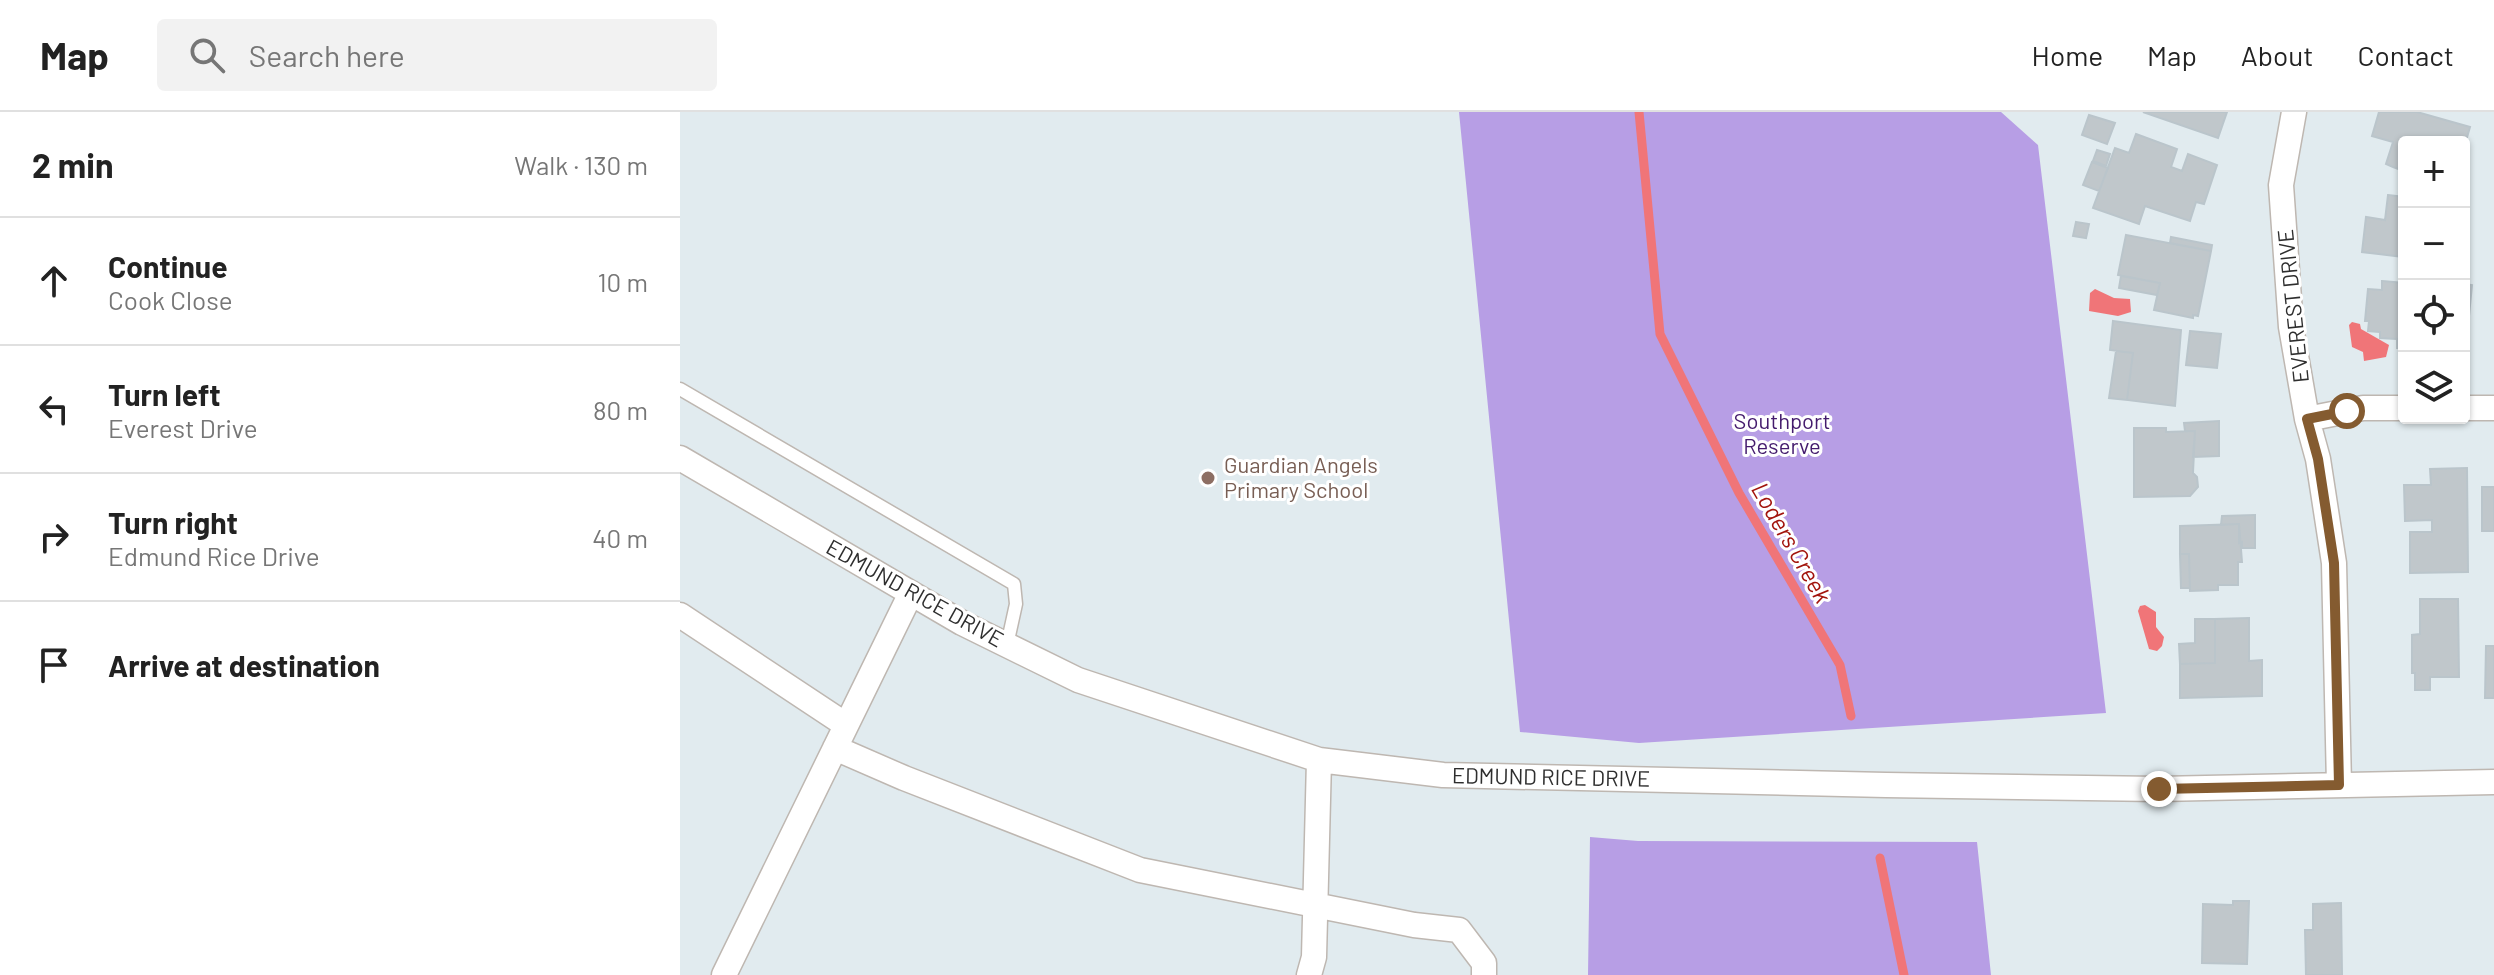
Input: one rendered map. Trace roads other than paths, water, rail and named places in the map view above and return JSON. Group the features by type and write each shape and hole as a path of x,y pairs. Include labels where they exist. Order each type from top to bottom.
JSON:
{"street":[{"name":"EVEREST DRIVE","path":"2294,112 2281,185 2291,327 2307,419 2318,459 2334,563 2339,785"},
{"path":"2307,419 2363,408 2398,408"},
{"path":"2470,408 2494,408"},
{"name":"EDMUND RICE DRIVE","path":"680,458 962,623 1078,680 1319,760 1457,775 2159,789 2494,782"},
{"path":"724,975 911,593"},
{"path":"680,615 846,725"},
{"path":"835,748 1140,870 1414,925 1459,930 1484,963 1484,975"},
{"path":"1309,975 1314,957 1319,760"}],"lane":[{"path":"680,389 1014,584 1016,604 1007,645"}],"waterway":[{"name":"Loders Creek","path":"1639,112 1660,334 1739,493 1840,665 1851,716"},
{"name":"Loders Creek","path":"1880,858 1904,975"}],"place":[{"name":"Guardian Angels Primary School","path":"1208,478"}],"park label":[{"name":"Southport Reserve","path":"1782,434"}]}
